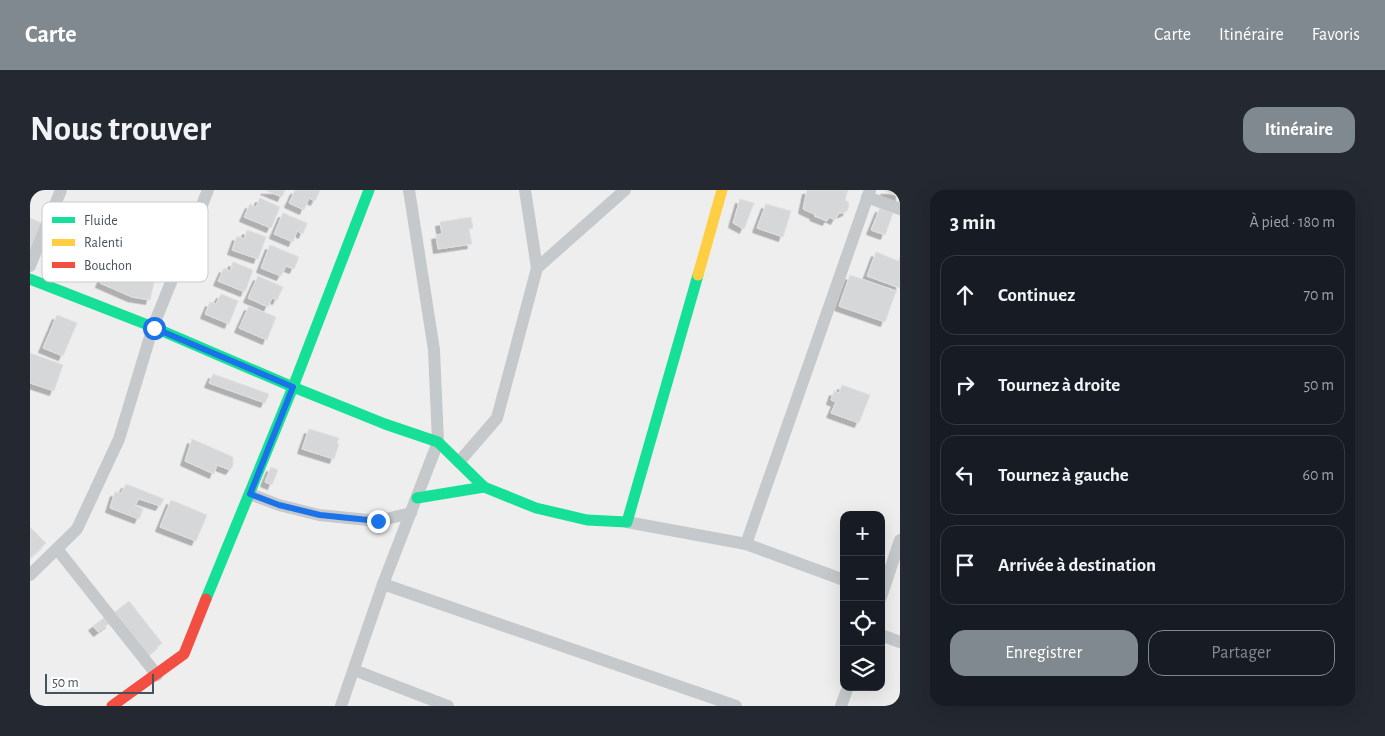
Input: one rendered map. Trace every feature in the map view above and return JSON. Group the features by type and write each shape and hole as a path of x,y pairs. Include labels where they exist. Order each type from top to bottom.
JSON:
{"street":[{"path":"56,202 61,190"},
{"path":"203,202 208,190"},
{"path":"112,706 184,654 293,387 370,190"},
{"path":"341,706 383,584 438,442 434,350 409,190"},
{"path":"459,462 497,418 537,268 525,190"},
{"path":"537,268 625,190"},
{"path":"626,522 722,190"},
{"path":"746,544 869,193 900,209"},
{"path":"30,266 42,237"},
{"path":"30,279 154,328 385,424 438,442 484,487 536,508 587,520 626,522 746,544 840,579"},
{"path":"30,575 77,529 120,439 154,328 172,282"},
{"path":"416,498 484,487"},
{"path":"250,494 279,505 320,515 378,521 411,514"},
{"path":"885,586 900,540"},
{"path":"57,549 157,674"},
{"path":"383,584 736,706"},
{"path":"885,636 900,642"},
{"path":"354,670 448,706"},
{"path":"841,706 847,691"}],"building":[{"path":"265,190 285,190 282,197"},
{"path":"295,190 320,191 315,201 309,198 304,210 289,203"},
{"path":"807,190 848,190 845,200 849,206 847,211 839,213 835,220 829,217 827,221 814,216 816,215 803,209"},
{"path":"900,190 900,197 885,191"},
{"path":"260,198 280,207 271,228 244,217 250,204 256,207"},
{"path":"740,199 754,203 744,229 733,223"},
{"path":"766,204 791,211 783,237 757,228"},
{"path":"880,208 893,213 885,235 871,230"},
{"path":"283,213 307,223 303,234 297,231 293,242 274,234"},
{"path":"471,217 473,228 469,229 472,244 438,249 436,235 442,234 440,222"},
{"path":"30,218 42,223 42,228 30,254"},
{"path":"247,230 266,237 258,259 232,250 237,236 244,239"},
{"path":"270,245 299,257 294,269 286,266 281,276 261,268"},
{"path":"876,252 898,261 900,257 900,288 867,276"},
{"path":"233,262 253,270 245,292 218,281 224,268 230,271"},
{"path":"850,275 896,291 885,322 839,306"},
{"path":"258,276 283,287 277,300 272,298 268,307 248,298"},
{"path":"154,282 150,300 132,297 100,283"},
{"path":"221,294 238,301 229,324 205,314 210,302 216,304"},
{"path":"249,306 276,317 267,340 239,328"},
{"path":"57,315 77,323 63,356 43,348"},
{"path":"30,353 63,365 54,391 30,383"},
{"path":"213,374 269,394 265,403 209,383"},
{"path":"842,385 870,395 859,423 831,413 836,402 831,400 834,391 839,393"},
{"path":"309,429 339,438 334,459 302,449"},
{"path":"192,439 233,457 233,466 230,470 217,465 214,474 185,461"},
{"path":"271,467 278,470 272,485 265,482"},
{"path":"126,484 164,499 160,506 139,499 135,505 143,509 139,519 110,508 115,492 121,493"},
{"path":"171,500 207,515 196,541 160,527"},
{"path":"30,527 46,543 30,558"},
{"path":"129,601 162,643 148,655 115,612"},
{"path":"105,617 110,623 98,632 93,626"}],"traffic: fast":[{"path":"206,599 293,387 369,190"},
{"path":"484,487 536,508 587,520 627,522 698,275"},
{"path":"30,279 153,327 385,424 438,442 484,487 417,498"}],"traffic: slow":[{"path":"698,275 722,190"}],"traffic: jam":[{"path":"112,706 184,654 206,599"}],"route":[{"path":"154,328 293,387 250,494 279,505 320,515 378,521"}]}
